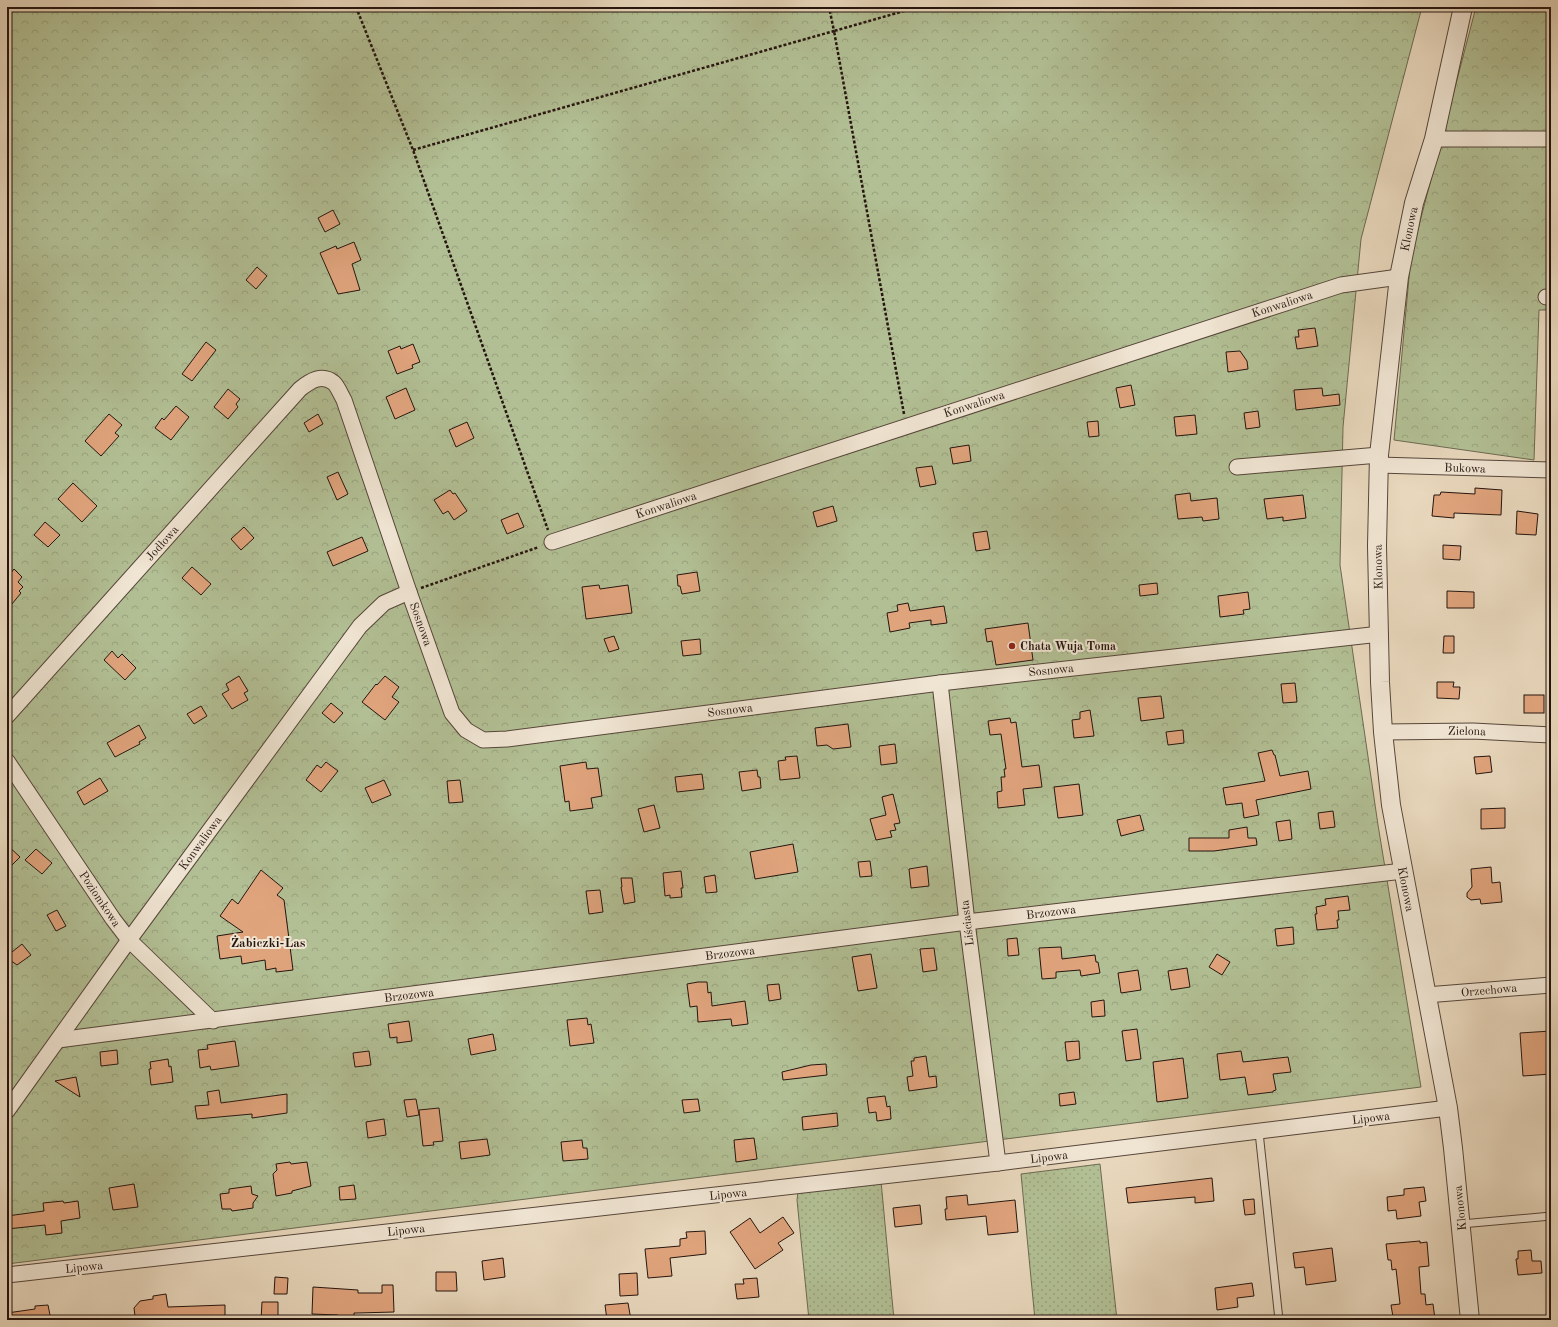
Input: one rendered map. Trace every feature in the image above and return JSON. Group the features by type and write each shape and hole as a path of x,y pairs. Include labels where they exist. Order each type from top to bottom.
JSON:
{"street":[{"name":"Klonowa","path":"1463,7 1434,139 1414,203 1399,277 1379,460 1377,546 1380,634 1379,658 1383,732 1391,805 1402,871 1448,1108 1470,1320"},
{"path":"1434,139 1551,139"},
{"name":"Konwaliowa","path":"552,542 1342,285 1399,277"},
{"name":"Sosnowa","path":"322,378 334,383 344,400 452,713 466,730 483,740 507,739 940,683 1380,634"},
{"name":"Jodłowa","path":"7,716 300,389 311,380 322,378"},
{"path":"1237,467 1379,460"},
{"name":"Bukowa","path":"1379,460 1551,470"},
{"name":"Konwaliowa","path":"7,1111 129,940 360,626 384,603 409,592"},
{"name":"Liściasta","path":"940,683 967,922 998,1163"},
{"name":"Zielona","path":"1383,732 1473,731 1551,735"},
{"name":"Poziomkowa","path":"7,761 113,919 129,940 213,1021"},
{"name":"Brzozowa","path":"58,1040 967,922 1402,871"},
{"name":"Orzechowa","path":"1426,995 1551,985"},
{"name":"Lipowa","path":"7,1275 998,1163 1448,1108"}],"lane":[{"path":"1259,1132 1279,1320"},
{"path":"1461,1224 1551,1216"}],"path":[{"path":"356,7 413,150 552,542 409,592"},
{"path":"829,7 906,426"},
{"path":"413,150 918,7"}],"green space":[{"path":"7,7 1422,7 1361,239 1343,427 1340,565 1378,825 1421,1087 7,1264"},
{"path":"1476,7 1551,7 1551,310 1539,310 1534,460 1394,440 1411,256"},
{"path":"1100,1164 1117,1320 1035,1320 1021,1174"},
{"path":"881,1181 894,1320 809,1320 797,1200 798,1191"}],"building":[{"path":"333,210 340,224 325,232 318,218"},
{"path":"354,242 361,260 352,264 360,290 338,294 320,253 336,246 337,249"},
{"path":"257,267 267,276 256,289 246,280"},
{"path":"1315,328 1318,346 1297,349 1295,337 1299,337 1298,330"},
{"path":"206,342 216,350 192,381 182,374"},
{"path":"413,344 420,362 412,365 413,368 397,374 388,351 400,346 401,349"},
{"path":"1240,351 1247,361 1248,369 1228,372 1226,352"},
{"path":"1131,385 1135,405 1120,408 1116,388"},
{"path":"406,388 415,410 395,419 386,397"},
{"path":"1322,388 1323,396 1339,394 1340,405 1296,410 1294,390"},
{"path":"228,389 240,399 236,404 238,407 228,419 214,407"},
{"path":"176,406 189,417 171,440 155,428 162,418 164,420"},
{"path":"1258,411 1260,427 1246,429 1244,413"},
{"path":"109,414 122,425 115,433 119,436 101,456 85,441"},
{"path":"318,414 323,424 309,432 304,423"},
{"path":"1195,415 1197,434 1176,436 1174,417"},
{"path":"1098,421 1099,436 1089,437 1087,422"},
{"path":"467,422 474,438 456,447 449,430"},
{"path":"969,445 971,461 953,464 950,448"},
{"path":"932,466 936,484 920,487 916,468"},
{"path":"338,472 348,494 337,500 327,477"},
{"path":"73,483 97,506 82,522 58,499"},
{"path":"1475,488 1502,490 1501,515 1454,513 1454,518 1432,516 1434,495 1440,495 1441,492 1475,494"},
{"path":"450,490 453,494 455,493 467,511 454,520 448,511 443,514 434,500"},
{"path":"1190,493 1191,501 1217,498 1219,519 1203,521 1202,517 1178,519 1175,495"},
{"path":"1303,495 1306,518 1283,521 1283,517 1267,519 1264,499"},
{"path":"833,506 837,521 817,527 813,512"},
{"path":"1517,511 1538,514 1536,535 1516,534"},
{"path":"518,513 524,527 507,534 501,520"},
{"path":"45,522 60,535 48,547 34,535"},
{"path":"244,527 254,538 241,550 231,539"},
{"path":"987,531 990,549 976,551 973,533"},
{"path":"362,537 368,551 333,566 327,552"},
{"path":"1443,545 1461,546 1460,560 1443,559"},
{"path":"192,567 211,584 201,595 182,578"},
{"path":"14,569 22,577 18,582 23,587 19,591 21,593 7,610 7,572 10,574"},
{"path":"697,572 700,591 682,594 680,586 678,586 677,575"},
{"path":"1157,583 1158,594 1140,596 1139,585"},
{"path":"599,585 600,589 628,585 632,613 586,619 582,587"},
{"path":"1447,591 1474,592 1474,608 1447,608"},
{"path":"1248,592 1250,609 1243,610 1244,614 1220,617 1218,596"},
{"path":"908,603 910,611 944,606 947,623 931,625 931,620 909,623 910,628 890,632 887,613 898,611 897,605"},
{"name":"Chata Wuja Toma","path":"1028,623 1033,660 996,665 992,641 987,642 985,629"},
{"path":"614,636 619,649 609,652 604,639"},
{"path":"1444,636 1454,636 1454,653 1443,653"},
{"path":"700,639 701,654 683,656 681,641"},
{"path":"112,651 118,658 122,654 136,668 125,680 104,660"},
{"path":"239,676 248,691 244,693 248,700 232,709 222,694 229,690 226,684"},
{"path":"385,676 399,687 392,697 399,702 385,720 362,702 376,684 377,685"},
{"path":"1437,682 1454,682 1453,687 1460,687 1459,699 1437,698"},
{"path":"1295,683 1297,702 1283,703 1281,684"},
{"path":"1524,695 1544,695 1544,713 1524,713"},
{"path":"1161,696 1164,718 1141,721 1138,698"},
{"path":"331,703 343,713 334,723 322,713"},
{"path":"201,706 207,716 194,724 187,714"},
{"path":"1090,710 1094,736 1074,738 1072,720 1080,719 1080,712"},
{"path":"1010,718 1011,723 1016,722 1022,767 1039,765 1042,787 1023,789 1025,805 998,808 997,792 1002,791 1001,777 1005,777 1004,769 1006,769 1001,734 990,735 988,721"},
{"path":"848,724 851,747 833,749 827,745 817,746 815,728"},
{"path":"139,725 146,738 139,742 140,744 115,757 107,743"},
{"path":"1183,730 1184,743 1168,745 1166,732"},
{"path":"895,744 897,763 881,765 879,746"},
{"path":"1272,750 1275,755 1280,776 1308,771 1311,789 1256,800 1259,815 1244,818 1242,803 1226,805 1223,788 1265,781 1258,753"},
{"path":"797,756 800,778 780,780 778,761 786,760 785,757"},
{"path":"1490,756 1492,772 1476,774 1474,757"},
{"path":"326,762 338,771 321,792 306,780 317,765 321,768"},
{"path":"586,762 587,769 598,768 602,796 591,798 593,808 570,811 569,801 565,802 560,766"},
{"path":"757,770 758,777 760,777 761,788 742,791 739,772"},
{"path":"702,774 704,789 677,792 675,777"},
{"path":"100,778 108,791 84,805 77,792"},
{"path":"384,780 391,795 372,803 365,788"},
{"path":"460,780 463,802 449,803 447,781"},
{"path":"1079,784 1083,815 1058,818 1054,787"},
{"path":"893,794 900,823 894,824 896,830 890,831 892,837 876,840 870,819 886,815 882,797"},
{"path":"654,805 660,828 644,832 638,809"},
{"path":"1505,808 1505,828 1481,829 1481,809"},
{"path":"1333,811 1335,827 1320,829 1318,813"},
{"path":"1140,815 1144,830 1121,836 1117,820"},
{"path":"1290,820 1292,839 1279,841 1276,822"},
{"path":"1247,827 1248,838 1256,838 1257,845 1214,851 1189,851 1189,838 1229,838 1229,830"},
{"path":"793,844 798,872 755,879 750,852"},
{"path":"7,845 20,857 7,870"},
{"path":"36,849 52,863 42,874 25,860"},
{"path":"870,861 872,876 860,877 858,862"},
{"path":"927,866 929,886 911,888 909,869"},
{"path":"1491,867 1492,883 1500,882 1502,902 1481,904 1480,899 1471,900 1467,897 1467,893 1472,887 1471,869"},
{"path":"261,870 283,888 277,895 284,900 293,970 276,972 276,968 266,970 265,960 242,964 241,956 220,959 217,936 243,932 220,916 232,899 238,904"},
{"path":"681,871 683,888 681,888 682,897 670,898 670,895 665,896 663,873"},
{"path":"715,875 717,892 706,893 704,877"},
{"path":"621,878 632,878 635,902 624,904"},
{"path":"600,890 603,912 589,914 586,891"},
{"path":"1348,896 1350,910 1338,911 1338,928 1317,930 1315,914 1317,914 1316,907 1326,905 1325,899"},
{"path":"57,910 66,926 56,931 47,915"},
{"path":"1293,927 1294,944 1277,946 1275,929"},
{"path":"1017,938 1019,955 1008,956 1007,939"},
{"path":"22,944 31,955 17,965 7,958 7,956"},
{"path":"1061,947 1062,959 1095,955 1100,973 1081,976 1080,970 1056,972 1056,978 1042,979 1039,948"},
{"path":"934,948 937,970 923,972 920,949"},
{"path":"871,954 877,988 858,991 852,957"},
{"path":"1217,954 1230,962 1222,975 1209,967"},
{"path":"1187,968 1190,987 1171,990 1168,971"},
{"path":"1138,970 1141,990 1121,993 1118,973"},
{"path":"707,982 708,993 711,992 712,1006 745,1001 748,1024 732,1026 731,1019 698,1022 697,1006 690,1007 687,984"},
{"path":"779,984 781,999 769,1001 767,985"},
{"path":"1104,1000 1105,1016 1092,1017 1091,1002"},
{"path":"587,1018 588,1025 591,1024 594,1043 570,1046 567,1020"},
{"path":"409,1021 412,1041 397,1043 397,1037 390,1038 388,1024"},
{"path":"1137,1029 1141,1059 1126,1061 1122,1031"},
{"path":"1551,1031 1551,1074 1523,1076 1520,1033"},
{"path":"493,1034 496,1050 471,1055 468,1039"},
{"path":"235,1041 239,1066 211,1070 210,1066 200,1068 198,1050 208,1049 207,1045"},
{"path":"1079,1041 1080,1059 1067,1061 1065,1042"},
{"path":"117,1050 118,1064 101,1066 100,1052"},
{"path":"369,1051 371,1065 355,1067 353,1053"},
{"path":"1241,1051 1243,1062 1288,1057 1291,1072 1273,1074 1276,1090 1273,1092 1248,1095 1245,1077 1220,1080 1217,1054"},
{"path":"926,1056 929,1077 936,1076 937,1087 909,1091 907,1077 913,1076 911,1061 914,1061 914,1058"},
{"path":"1183,1058 1188,1098 1157,1102 1153,1062"},
{"path":"168,1059 169,1067 171,1066 173,1082 151,1085 149,1069 151,1069 150,1062"},
{"path":"826,1064 827,1075 783,1080 782,1072 811,1065"},
{"path":"76,1077 80,1097 55,1081"},
{"path":"219,1090 221,1103 287,1094 287,1113 252,1118 252,1114 197,1119 195,1106 209,1105 207,1092"},
{"path":"1074,1092 1076,1104 1060,1106 1059,1094"},
{"path":"885,1096 887,1107 890,1106 891,1119 877,1121 876,1112 869,1113 867,1098"},
{"path":"416,1099 419,1115 407,1117 404,1100"},
{"path":"698,1099 700,1111 684,1113 682,1100"},
{"path":"439,1108 443,1141 433,1142 434,1145 423,1146 419,1110"},
{"path":"837,1113 838,1126 803,1130 802,1117"},
{"path":"384,1119 386,1135 368,1138 366,1122"},
{"path":"754,1138 757,1159 736,1162 734,1140"},
{"path":"487,1139 490,1155 461,1159 459,1142"},
{"path":"582,1140 583,1148 587,1148 588,1159 563,1161 561,1142"},
{"path":"290,1162 291,1164 307,1162 311,1186 292,1191 292,1193 276,1196 273,1174 277,1170 276,1164"},
{"path":"1212,1178 1214,1201 1195,1203 1195,1197 1128,1203 1126,1188"},
{"path":"134,1184 138,1207 113,1210 109,1188"},
{"path":"354,1185 356,1199 340,1200 339,1187"},
{"path":"251,1186 252,1194 258,1196 253,1203 253,1208 232,1211 231,1209 222,1209 220,1194 229,1193 229,1189"},
{"path":"1424,1187 1426,1201 1419,1202 1421,1216 1397,1219 1396,1210 1388,1211 1387,1197 1404,1195 1404,1189"},
{"path":"967,1195 968,1205 1015,1200 1018,1232 988,1235 986,1216 946,1220 946,1197"},
{"path":"1254,1199 1255,1214 1245,1215 1243,1200"},
{"path":"63,1201 64,1203 78,1201 80,1218 61,1221 62,1233 46,1235 45,1225 7,1229 7,1216 44,1211 43,1203"},
{"path":"920,1205 922,1224 895,1227 893,1208"},
{"path":"783,1217 794,1233 778,1243 783,1250 755,1269 730,1232 750,1218 760,1233"},
{"path":"705,1231 706,1254 670,1258 672,1276 648,1278 645,1249 680,1246 680,1239 687,1238 686,1232"},
{"path":"1420,1241 1420,1243 1427,1242 1429,1266 1419,1267 1421,1294 1425,1294 1426,1305 1433,1304 1435,1319 1397,1320 1397,1316 1393,1317 1391,1305 1400,1304 1396,1269 1392,1270 1391,1260 1388,1260 1386,1244"},
{"path":"1332,1248 1336,1281 1306,1285 1304,1267 1295,1268 1293,1253"},
{"path":"1531,1250 1532,1261 1541,1261 1542,1273 1518,1275 1516,1259 1518,1259 1518,1251"},
{"path":"503,1258 505,1277 484,1280 482,1261"},
{"path":"436,1272 456,1272 457,1291 436,1291"},
{"path":"637,1273 638,1295 620,1296 619,1274"},
{"path":"275,1277 288,1278 287,1294 274,1294"},
{"path":"757,1278 759,1297 737,1299 735,1284 744,1284 743,1279"},
{"path":"1252,1283 1254,1296 1237,1298 1238,1307 1217,1310 1215,1288"},
{"path":"382,1285 393,1285 394,1312 354,1313 354,1319 338,1318 338,1315 312,1314 313,1287 358,1290 358,1293 382,1293"},
{"path":"166,1294 168,1307 225,1305 225,1320 186,1320 186,1316 139,1320 138,1316 135,1316 134,1308 140,1301 153,1299 153,1296"},
{"path":"262,1302 278,1302 278,1320 261,1320"},
{"path":"628,1303 631,1320 607,1320 605,1305"},
{"path":"48,1305 51,1320 7,1320 7,1313 35,1309 35,1306"}],"place":[{"name":"Chata Wuja Toma","path":"1012,646"}],"district":[{"name":"Żabiczki-Las","path":"268,942"}]}
